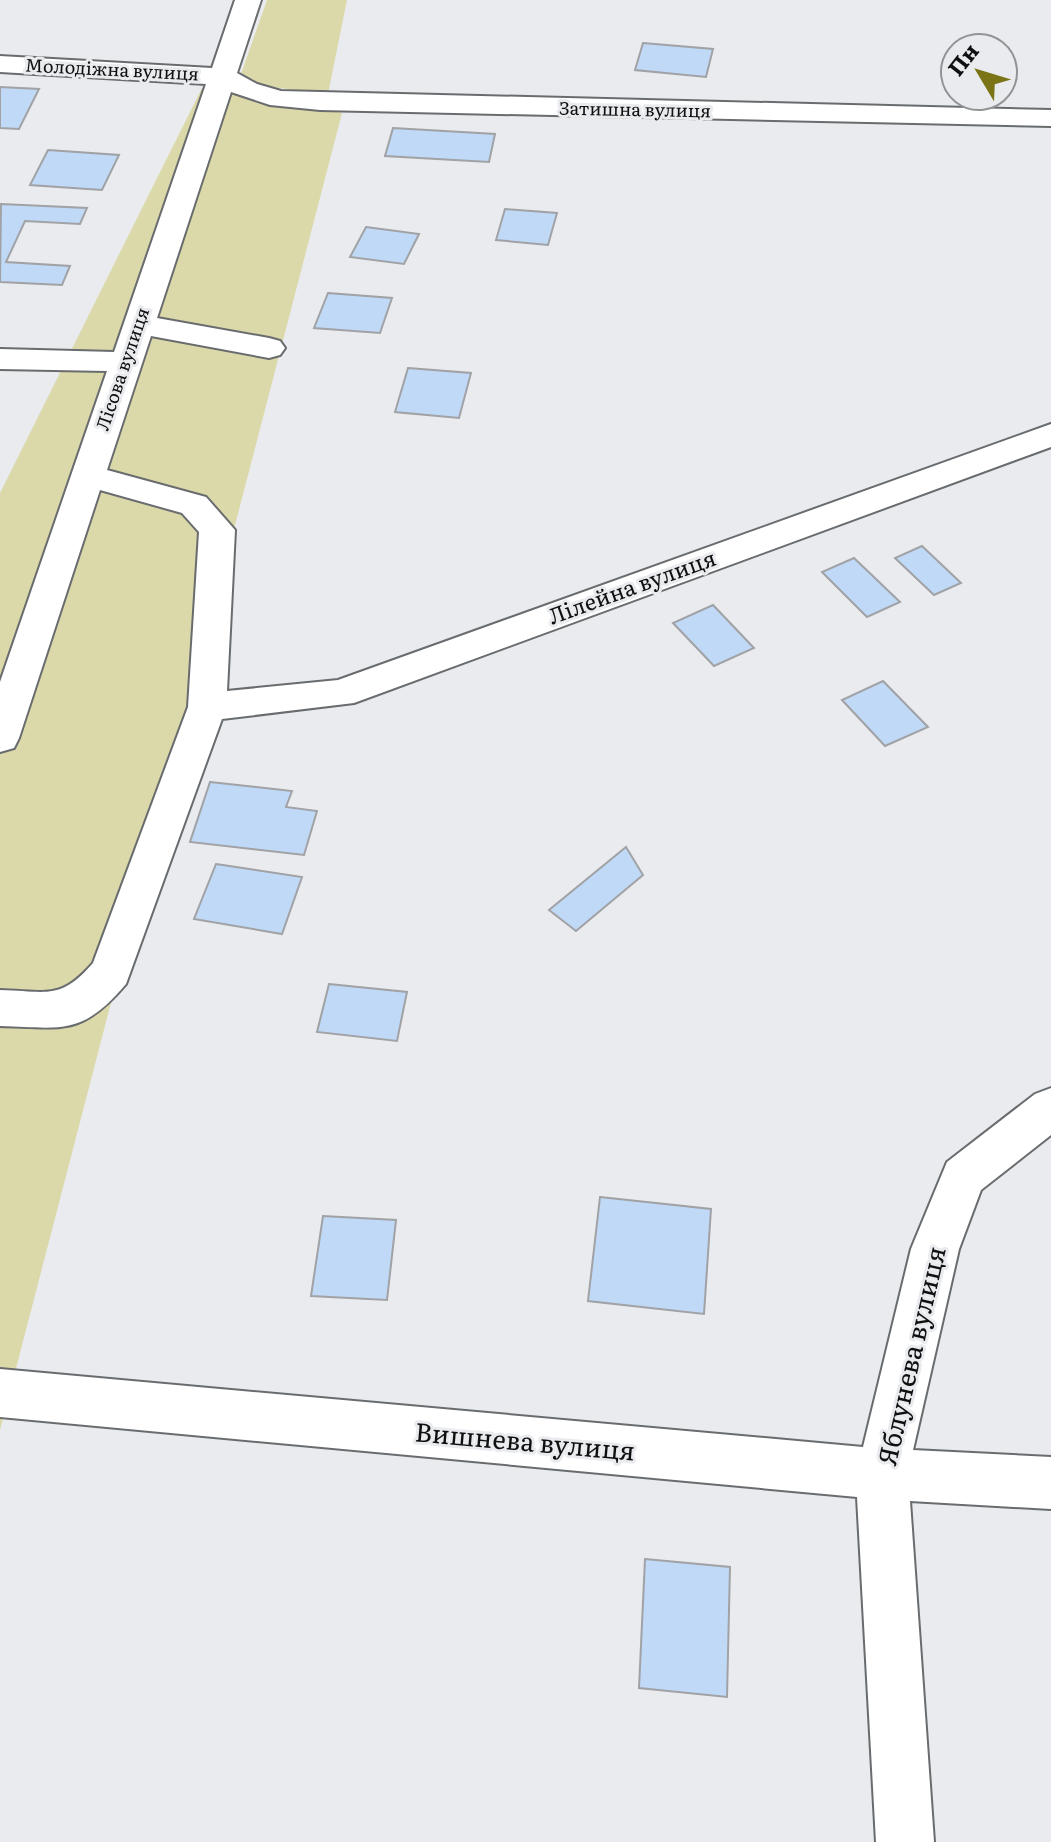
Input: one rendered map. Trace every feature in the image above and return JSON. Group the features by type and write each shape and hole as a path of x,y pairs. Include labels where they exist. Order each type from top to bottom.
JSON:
{"street":[{"name":"Лісова вулиця","path":"0,738 248,0"},
{"name":"Молодіжна вулиця","path":"0,64 224,77"},
{"name":"Затишна вулиця","path":"224,77 246,92 276,99 320,102 1051,118"},
{"path":"138,324 269,348"},
{"path":"0,359 124,362"},
{"name":"Лілейна вулиця","path":"207,707 341,693 1051,435"},
{"path":"0,1008 68,1010 92,994 111,972 207,707 217,530 194,505 170,496 87,476"},
{"name":"Яблунева вулиця","path":"905,1842 882,1474 935,1249 963,1177 1051,1108"},
{"name":"Вишнева вулиця","path":"0,1393 882,1474 1051,1483"}],"shaded area":[{"path":"267,0 347,0 328,94 263,86 241,74"},
{"path":"202,88 342,113 0,1430 0,493"}],"building":[{"path":"643,43 713,49 706,77 635,70"},
{"path":"0,87 39,89 19,129 0,128"},
{"path":"393,128 495,134 489,162 385,156"},
{"path":"48,150 119,155 102,190 30,185"},
{"path":"1,204 87,208 80,224 25,221 6,262 70,266 62,285 0,282"},
{"path":"505,209 557,213 548,245 496,240"},
{"path":"366,227 419,234 404,264 350,257"},
{"path":"328,293 392,298 380,333 314,328"},
{"path":"408,368 471,373 459,418 395,412"},
{"path":"922,546 961,583 934,595 895,558"},
{"path":"854,558 900,602 867,617 822,572"},
{"path":"713,605 754,648 714,666 673,623"},
{"path":"883,681 928,727 885,746 842,700"},
{"path":"210,782 292,791 286,807 317,811 304,855 190,842"},
{"path":"626,847 643,875 576,931 549,910"},
{"path":"216,864 302,877 282,934 194,919"},
{"path":"329,984 407,992 397,1041 317,1032"},
{"path":"600,1197 711,1209 704,1314 588,1301"},
{"path":"323,1216 396,1220 387,1300 311,1296"},
{"path":"645,1559 730,1567 727,1697 639,1688"}]}
